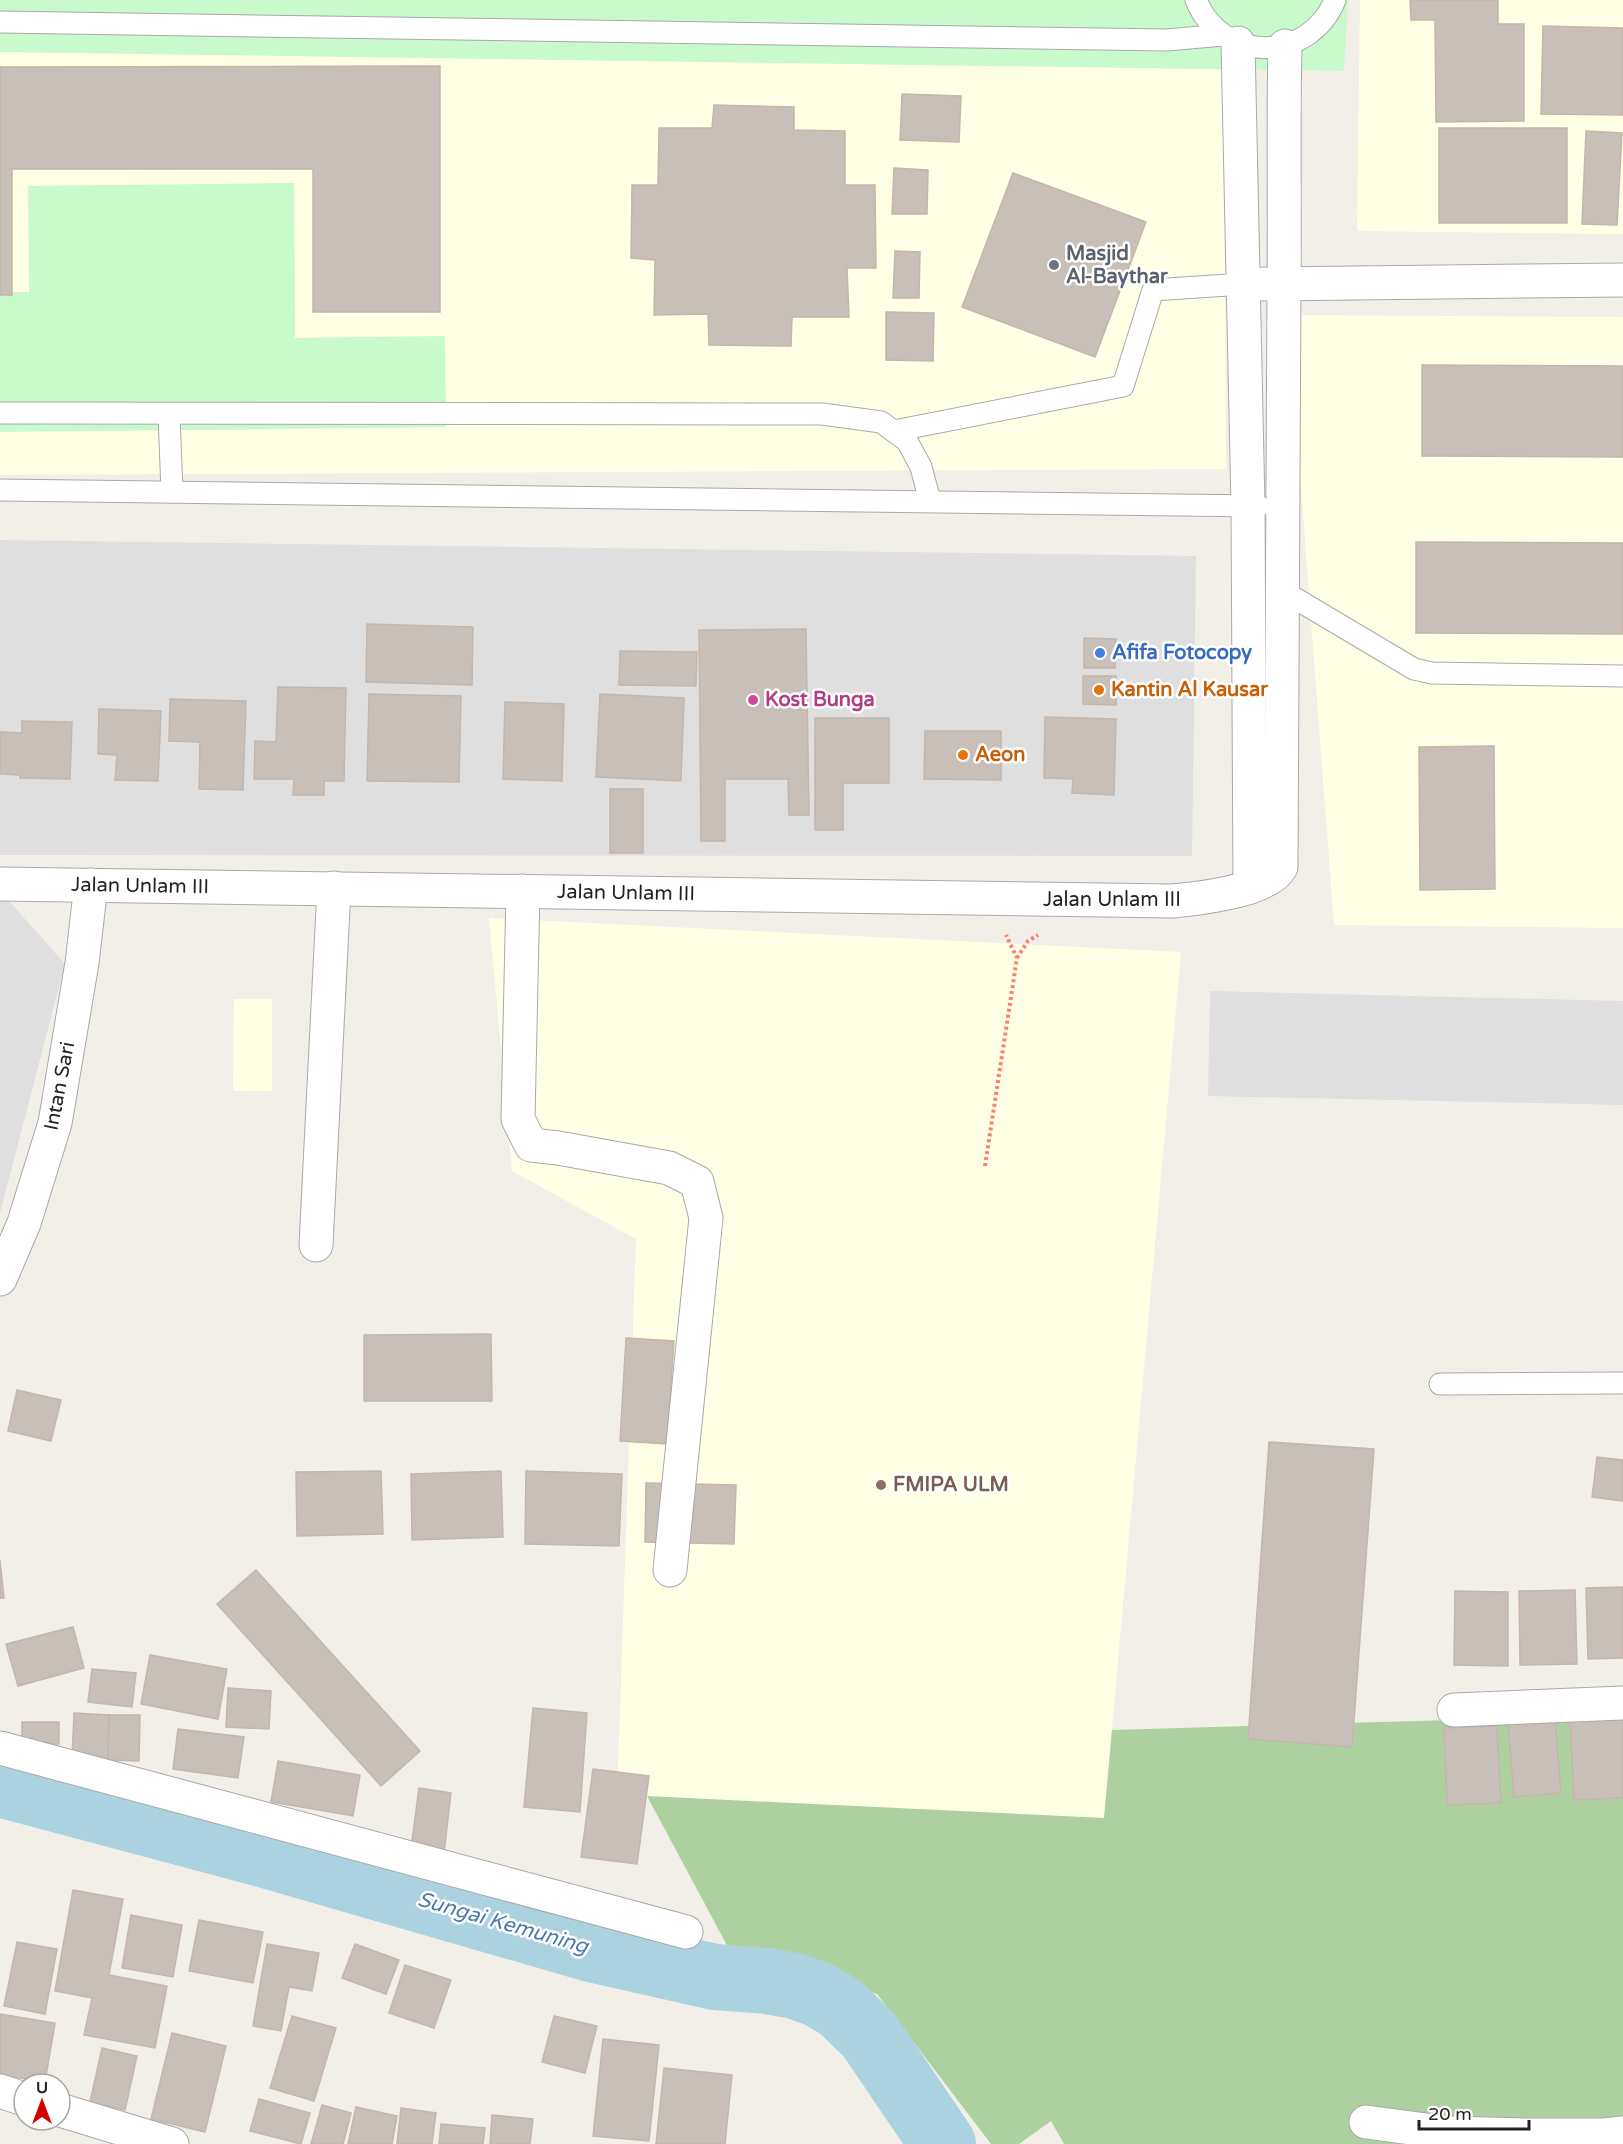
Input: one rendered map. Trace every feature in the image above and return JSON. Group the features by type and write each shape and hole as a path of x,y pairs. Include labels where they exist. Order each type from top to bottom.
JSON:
{"street":[{"path":"1230,39 1243,284 1248,506 1250,887"},
{"path":"1281,590 1285,46"},
{"path":"1243,284 1623,280"},
{"name":"Jalan Unlam III","path":"0,884 1172,901 1225,894 1250,887 1272,876 1281,867 1281,590"},
{"name":"Intan Sari","path":"0,1280 24,1223 55,1123 82,963 91,885"},
{"path":"316,1245 334,888"},
{"path":"524,891 518,1119 531,1145 669,1168 697,1182 706,1218 670,1570"},
{"path":"1454,1710 1623,1703"},
{"path":"0,1748 686,1932"},
{"path":"72,2114 172,2144"},
{"path":"1366,2122 1449,2133 1604,2135 1623,2133"}],"lane":[{"path":"1196,0 1202,14 1230,39"},
{"path":"0,22 1167,40 1230,39 1261,48 1285,46 1310,34 1329,14 1335,0"},
{"path":"894,431 1124,386 1153,290 1243,284"},
{"path":"0,413 822,414 881,422 907,441 921,467 930,501"},
{"path":"169,415 172,492"},
{"path":"0,490 1281,507"},
{"path":"1281,590 1414,669 1432,673 1623,676"},
{"path":"1440,1384 1623,1383"}],"path":[{"path":"985,1166 1017,958 1010,938 1004,932"}],"shaded area":[{"path":"1360,0 1623,0 1623,234 1357,231"},
{"path":"1224,32 1226,469 0,475 0,36"},
{"path":"1288,315 1623,317 1623,928 1334,925"},
{"path":"0,540 1196,556 1192,856 0,855"},
{"path":"0,901 9,901 65,964 0,1213"},
{"name":"FMIPA ULM","path":"489,918 1181,952 1104,1818 617,1798 636,1239 512,1171"},
{"path":"1210,991 1623,1001 1623,1105 1208,1096"},
{"path":"234,999 272,999 272,1091 233,1091"}],"green space":[{"path":"0,0 1348,0 1344,71 0,52"},
{"path":"294,183 295,338 445,336 446,427 0,432 0,292 29,292 28,186"},
{"path":"1623,1715 1623,2144 1064,2144 1051,2121 1019,2144 991,2144 877,1994 730,1951 647,1796 1104,1818 1112,1730"}],"building":[{"path":"1410,0 1498,0 1498,24 1524,24 1524,121 1436,122 1435,20 1411,20"},
{"path":"1543,26 1623,28 1623,115 1541,114"},
{"path":"440,66 440,312 313,312 313,169 12,169 12,295 0,295 0,67"},
{"path":"902,94 961,96 959,142 900,140"},
{"path":"714,105 794,107 794,130 845,131 845,185 875,185 876,268 847,268 849,317 792,317 791,346 709,345 708,314 654,315 655,260 631,258 632,185 658,185 659,128 712,128"},
{"path":"1439,128 1567,128 1567,223 1439,223"},
{"path":"1586,131 1622,133 1617,225 1582,224"},
{"path":"894,168 928,170 927,214 892,214"},
{"name":"Masjid Al-Baythar","path":"1013,173 1146,222 1095,357 962,307"},
{"path":"895,251 920,252 919,298 893,298"},
{"path":"886,312 934,313 933,361 886,360"},
{"path":"1422,365 1623,366 1623,457 1422,456"},
{"path":"1416,542 1623,543 1623,634 1416,633"},
{"path":"367,624 473,627 472,685 366,682"},
{"name":"Kost Bunga","path":"806,629 809,815 789,815 788,779 725,779 725,841 701,841 699,630"},
{"name":"Afifa Fotocopy","path":"1084,638 1116,639 1115,668 1084,668"},
{"path":"620,651 697,652 696,686 619,685"},
{"name":"Kantin Al Kausar","path":"1083,676 1116,676 1116,705 1083,704"},
{"path":"278,687 346,688 344,781 324,781 324,795 293,795 294,779 254,779 255,741 276,742"},
{"path":"369,694 461,696 459,782 367,781"},
{"path":"600,694 684,698 681,781 596,777"},
{"path":"170,699 246,701 243,790 199,789 200,742 169,741"},
{"path":"505,702 564,704 562,781 503,779"},
{"path":"99,709 161,711 158,781 115,780 117,755 98,754"},
{"path":"1045,717 1116,719 1114,795 1072,793 1073,779 1044,778"},
{"path":"815,718 889,718 889,783 843,783 843,830 815,830"},
{"path":"22,721 72,722 70,779 20,778 20,775 0,774 0,732 22,733"},
{"name":"Aeon","path":"925,731 1001,731 1001,780 924,779"},
{"path":"1494,746 1495,889 1420,890 1419,747"},
{"path":"610,789 643,789 643,853 610,853"},
{"path":"491,1334 492,1401 364,1401 364,1335"},
{"path":"626,1338 674,1341 667,1444 620,1441"},
{"path":"17,1390 61,1400 51,1441 8,1431"},
{"path":"1269,1442 1374,1449 1352,1747 1248,1739"},
{"path":"1597,1457 1623,1460 1623,1501 1592,1497"},
{"path":"381,1471 383,1534 297,1536 296,1472"},
{"path":"501,1471 503,1537 412,1540 411,1474"},
{"path":"526,1471 622,1474 619,1546 525,1544"},
{"path":"646,1483 736,1485 734,1544 645,1542"},
{"path":"0,1560 4,1598 0,1598"},
{"path":"256,1570 420,1751 381,1786 217,1604"},
{"path":"1623,1587 1623,1658 1588,1659 1586,1588"},
{"path":"1575,1590 1577,1664 1520,1665 1519,1591"},
{"path":"1455,1591 1508,1592 1508,1666 1454,1665"},
{"path":"73,1627 84,1668 18,1686 6,1644"},
{"path":"150,1655 227,1669 218,1719 141,1704"},
{"path":"92,1669 136,1673 132,1707 88,1702"},
{"path":"228,1688 271,1691 269,1729 226,1727"},
{"path":"533,1708 587,1713 580,1812 524,1807"},
{"path":"74,1713 109,1715 108,1760 72,1759"},
{"path":"109,1715 140,1715 139,1761 108,1760"},
{"path":"1623,1719 1623,1798 1574,1800 1570,1721"},
{"path":"1555,1720 1561,1793 1514,1797 1508,1724"},
{"path":"22,1722 59,1722 59,1744 22,1744"},
{"path":"1497,1726 1501,1803 1447,1805 1444,1728"},
{"path":"178,1729 244,1737 238,1778 173,1769"},
{"path":"278,1761 360,1775 353,1816 271,1802"},
{"path":"593,1769 649,1776 637,1864 581,1857"},
{"path":"419,1788 451,1793 444,1853 411,1848"},
{"path":"73,1890 123,1899 109,1975 167,1986 155,2048 84,2035 92,1998 55,1991"},
{"path":"131,1915 182,1925 173,1977 122,1968"},
{"path":"199,1920 263,1932 253,1983 189,1971"},
{"path":"17,1942 57,1949 45,2014 4,2006"},
{"path":"267,1944 319,1953 312,1991 289,1987 281,2031 253,2026"},
{"path":"355,1944 399,1960 386,1994 342,1978"},
{"path":"405,1965 451,1980 434,2028 389,2013"},
{"path":"0,2014 55,2023 47,2072 12,2072 12,2077 0,2075"},
{"path":"292,2016 336,2028 314,2101 270,2088"},
{"path":"554,2016 597,2026 585,2073 542,2062"},
{"path":"172,2033 226,2046 205,2132 151,2119"},
{"path":"603,2039 659,2045 649,2141 593,2136"},
{"path":"102,2048 137,2056 125,2110 90,2102"},
{"path":"664,2068 732,2075 725,2144 656,2144"},
{"path":"259,2099 310,2113 301,2144 250,2131"},
{"path":"322,2105 351,2113 343,2144 311,2144"},
{"path":"356,2107 397,2116 392,2144 348,2144"},
{"path":"401,2108 436,2113 432,2144 397,2144"},
{"path":"492,2115 533,2119 530,2144 490,2144"},
{"path":"441,2124 485,2128 483,2144 439,2144"}],"waterway":[{"name":"Sungai Kemuning","path":"0,1784 273,1857 591,1949 715,1977 767,1981 795,1986 820,1995 841,2008 869,2035 943,2144"}],"place":[{"name":"Masjid Al-Baythar","path":"1054,265"},
{"name":"Afifa Fotocopy","path":"1100,653"},
{"name":"Kantin Al Kausar","path":"1099,690"},
{"name":"Kost Bunga","path":"753,700"},
{"name":"Aeon","path":"963,755"},
{"name":"FMIPA ULM","path":"881,1485"}]}
